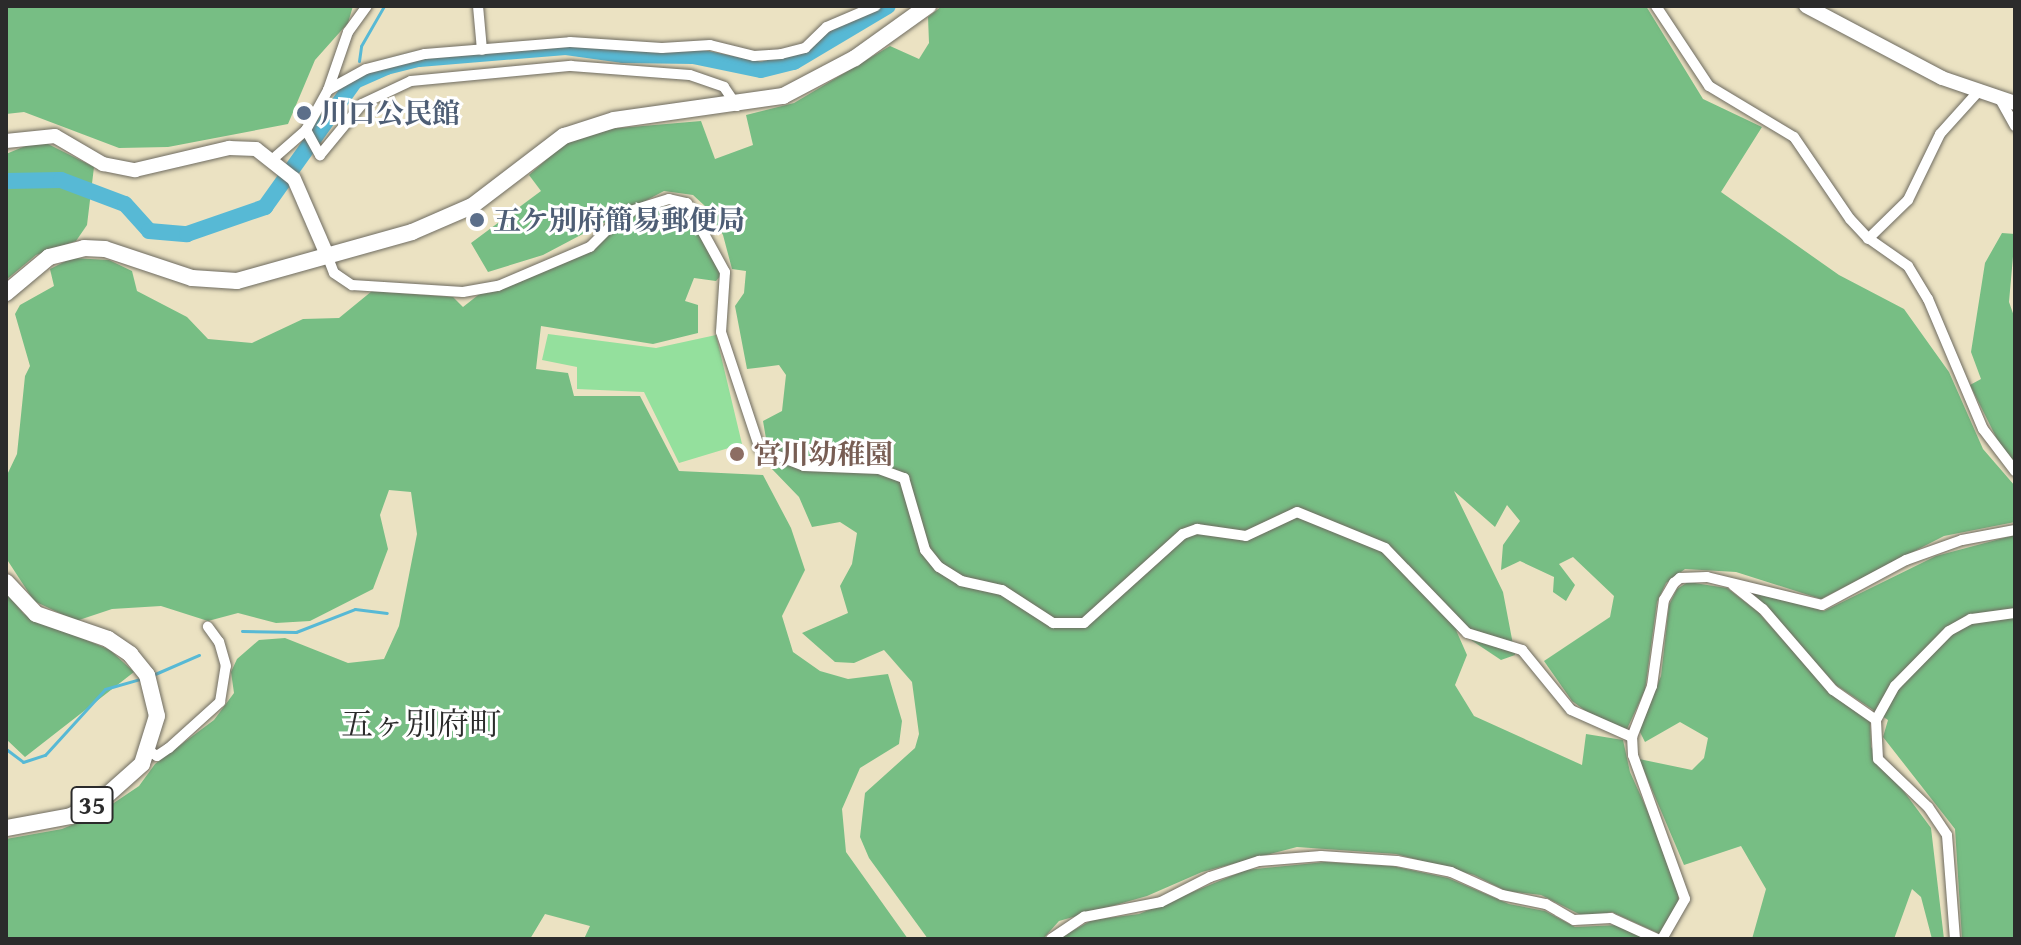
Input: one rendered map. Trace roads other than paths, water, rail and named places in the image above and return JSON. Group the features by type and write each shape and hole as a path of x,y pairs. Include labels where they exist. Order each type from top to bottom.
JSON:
{"main road":[{"path":"6,293 49,257 84,248 105,249 176,274 237,281 443,220 472,206 542,148 589,126 737,106 783,96 817,80 928,6"},
{"path":"6,582 36,614 120,646 147,675 157,707 151,746"},
{"name":"35","path":"6,828 86,810 131,776 151,746"}],"street":[{"path":"280,163 308,134 328,90 348,32 367,6"},
{"path":"478,6 482,50"},
{"path":"328,90 366,69 396,60 570,42 662,48 687,44 754,56 781,54 805,48 827,27 876,6"},
{"path":"1656,6 1709,86 1806,149 1868,239 1918,279 1983,429 2015,471"},
{"path":"1806,6 1884,51 1978,92 2008,101 2015,126"},
{"path":"308,134 320,155 362,104 411,81 571,66 690,75 724,87 737,106"},
{"path":"1868,239 1908,200 1940,134 1978,92"},
{"path":"6,141 55,136 103,164 135,170 243,147 280,163 301,192 334,273 352,285 463,292 498,286 590,247 624,213 669,199 687,203 725,272 721,332 760,449 804,466 879,469 904,478 925,550 939,567 961,581 1002,590 1053,623 1084,623 1183,534 1197,529 1246,536 1297,512 1385,548 1467,633 1522,650 1571,710 1632,737"},
{"path":"1051,939 1084,917 1161,902 1246,865 1321,856 1397,861 1451,872 1502,895 1546,904 1574,920 1611,918 1660,939 1685,899 1633,755 1632,737 1652,686 1664,600 1674,583 1687,577 1730,583 1822,605 1906,560 2015,530"},
{"path":"1730,583 1763,609 1833,690 1876,720"},
{"path":"1955,939 1947,835 1928,807 1878,759 1876,720 1895,686 1949,631 1971,619 2015,613"},
{"path":"151,746 157,756 220,702 226,666 219,642 208,627"}],"waterway":[{"path":"359,61 361,46 384,6"},
{"path":"6,181 61,180 125,204 149,231 187,234 265,207 355,81 386,67 419,59 566,47 623,55 693,56 761,70 794,62 888,6"},
{"path":"242,631 296,632 355,609 387,613"},
{"path":"155,674 199,655"},
{"path":"6,749 23,762 45,755 105,689 140,679"}],"place":[{"name":"川口公民館","path":"304,113"},
{"name":"五ケ別府簡易郵便局","path":"477,220"},
{"name":"宮川幼稚園","path":"737,454"}],"district":[{"name":"五ヶ別府町","path":"421,724"}]}
